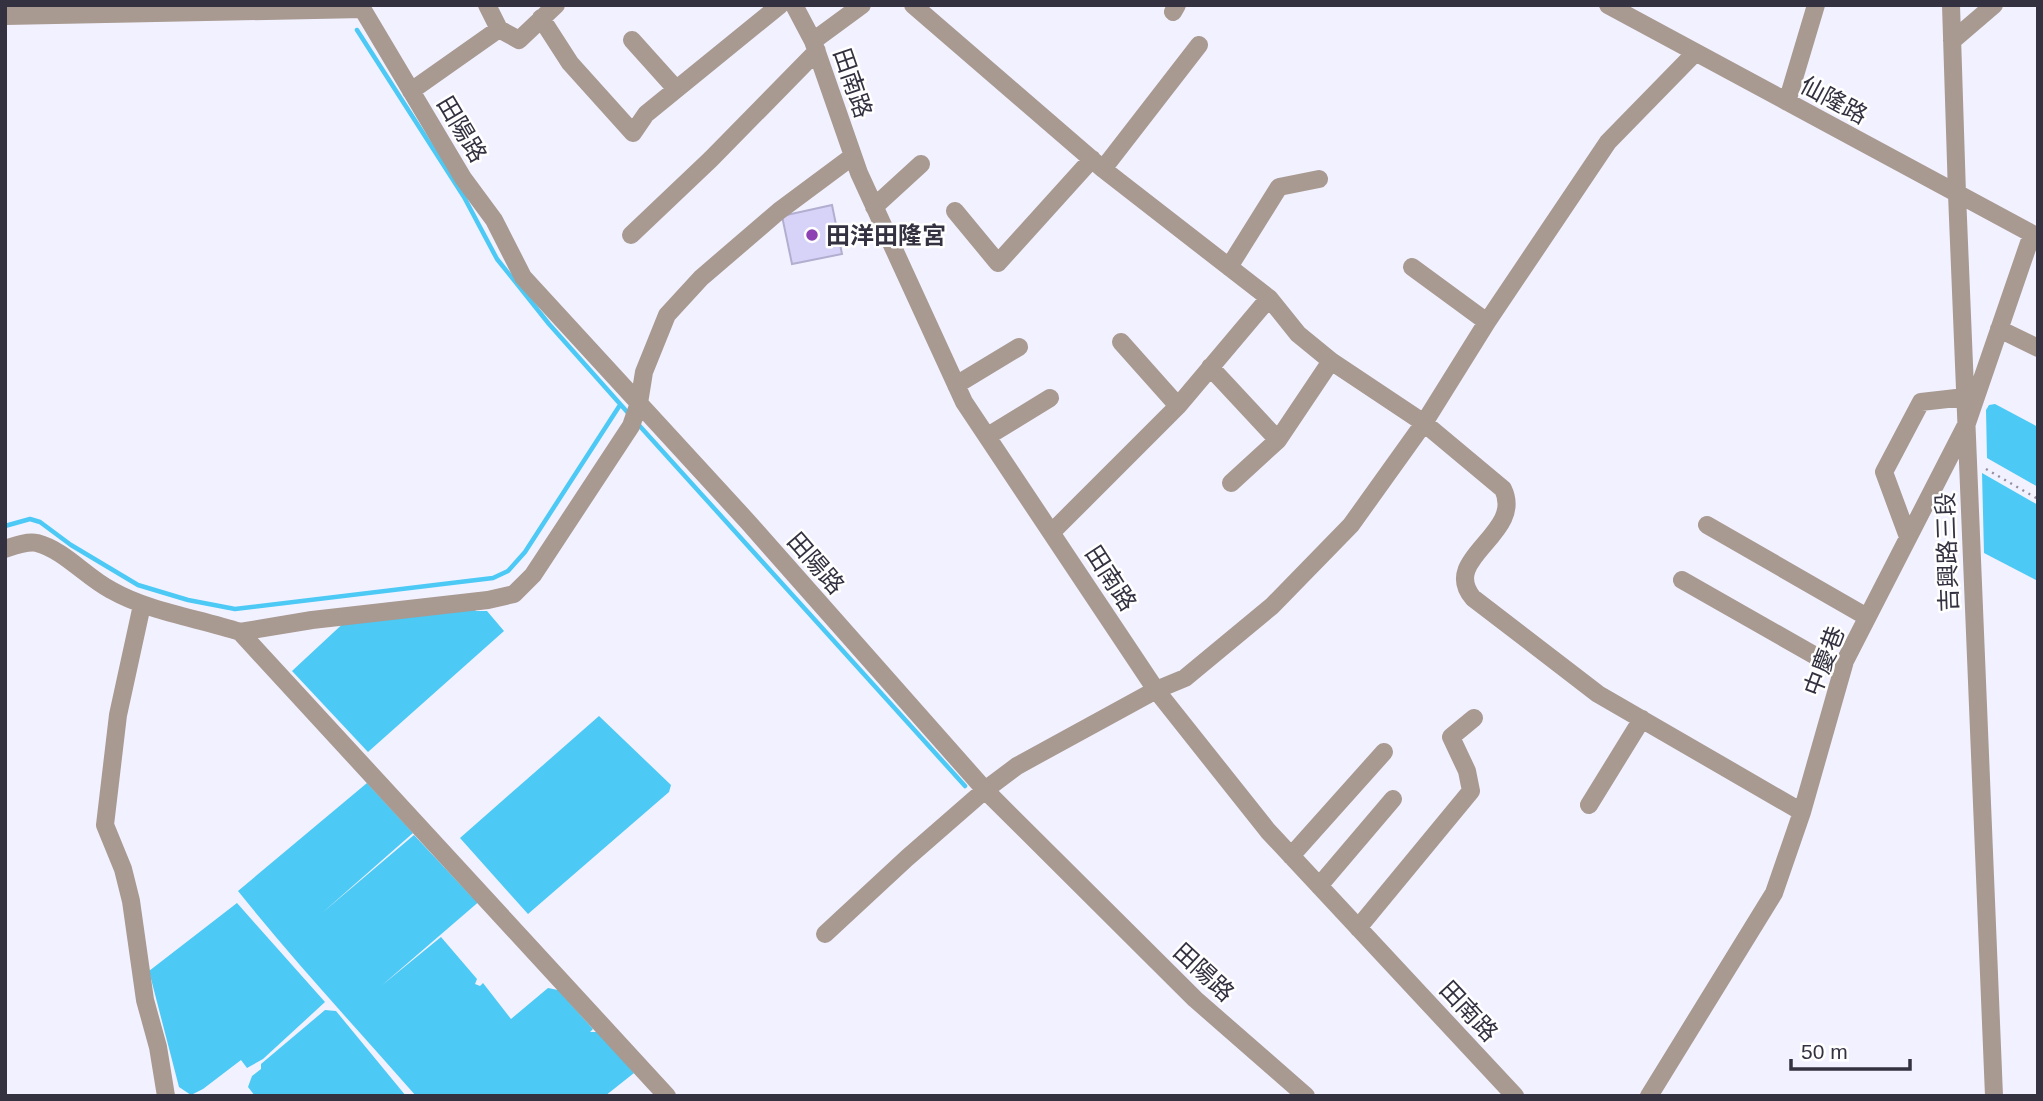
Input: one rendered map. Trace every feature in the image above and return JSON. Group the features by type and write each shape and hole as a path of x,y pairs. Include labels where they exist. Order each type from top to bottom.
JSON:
{"street":[{"path":"487,5 499,29 519,40 556,5"},
{"path":"541,18 569,63 633,133 646,114 780,5"},
{"name":"田南路","path":"794,5 815,46 853,156 874,207 964,402 1156,690 1291,856 1515,1096"},
{"path":"631,235 711,159 815,46 862,5"},
{"path":"913,5 1098,164 1269,298 1298,334 1331,361 1424,423 1503,489 1508,498 1503,521 1469,565 1464,578 1465,589 1472,598 1598,694 1802,812"},
{"name":"仙隆路","path":"1608,5 2035,236"},
{"path":"1787,102 1816,5"},
{"name":"吉興路三段","path":"1951,5 1956,194 1994,1096"},
{"path":"1952,41 1994,5"},
{"path":"5,16 361,7"},
{"name":"田陽路","path":"361,7 463,178 494,220 523,278 635,413 748,522 985,790 1195,999 1306,1096"},
{"path":"411,90 499,29"},
{"path":"632,40 676,89"},
{"path":"955,211 998,263 1098,164 1199,45"},
{"path":"825,934 985,790 1017,765 1156,690 1185,678 1272,606 1352,525 1424,423 1487,322 1608,142 1695,54"},
{"path":"5,549 37,543 57,553 109,589 142,605 240,632 514,594 533,575 635,413 644,372 667,315 701,278 779,211 853,156"},
{"path":"874,207 920,164"},
{"path":"1229,267 1279,187 1319,179"},
{"name":"中慶巷","path":"1649,1096 1774,893 1802,812 1842,671 1966,423 2035,236"},
{"path":"1412,267 1487,322"},
{"path":"1052,532 1178,406 1269,298"},
{"path":"1999,329 2038,348"},
{"path":"1121,342 1178,406"},
{"path":"956,385 1019,347"},
{"path":"1231,483 1278,440 1331,361"},
{"path":"1210,367 1278,440"},
{"path":"1908,537 1884,472 1921,402 1965,397"},
{"path":"988,436 1050,398"},
{"path":"1707,525 1867,617"},
{"path":"1682,580 1842,671"},
{"path":"142,605 118,715 105,825 123,869 128,890 145,1000 158,1047 166,1096"},
{"path":"240,632 667,1096"},
{"path":"1357,928 1471,791 1467,771 1451,737 1474,718"},
{"path":"1589,805 1642,719"},
{"path":"1291,856 1384,752"},
{"path":"1319,886 1393,799"}],"path":[{"path":"1968,459 2038,499"}],"water":[{"path":"1995,404 2038,427 2038,487 1987,458 1986,410 1989,405"},
{"path":"1982,473 2038,505 2038,581 1984,553"},
{"path":"468,603 476,611 487,611 504,631 368,752 292,671 349,618"},
{"path":"599,716 671,785 669,792 528,914 460,838"},
{"path":"367,783 413,833 322,913 414,835 472,897 482,899 381,986 441,937 477,979 475,984 480,986 483,983 511,1019 548,988 558,990 593,1029 590,1032 599,1032 634,1073 605,1096 416,1096 238,891"},
{"path":"237,903 325,1002 263,1059 247,1068 241,1060 191,1095 179,1087 149,971"},
{"path":"325,1010 336,1011 406,1096 255,1096 248,1087 252,1076 261,1069 261,1064"}],"building":[{"name":"田洋田隆宮","path":"832,205 842,254 792,264 782,216"}],"waterway":[{"path":"357,30 464,197 497,259 549,324 629,414"},
{"path":"5,526 30,519 40,522 71,545 138,585 188,600 235,609 493,578 508,571 525,552 620,405"},
{"path":"637,423 965,786"}],"place":[{"name":"田洋田隆宮","path":"812,235"}]}
